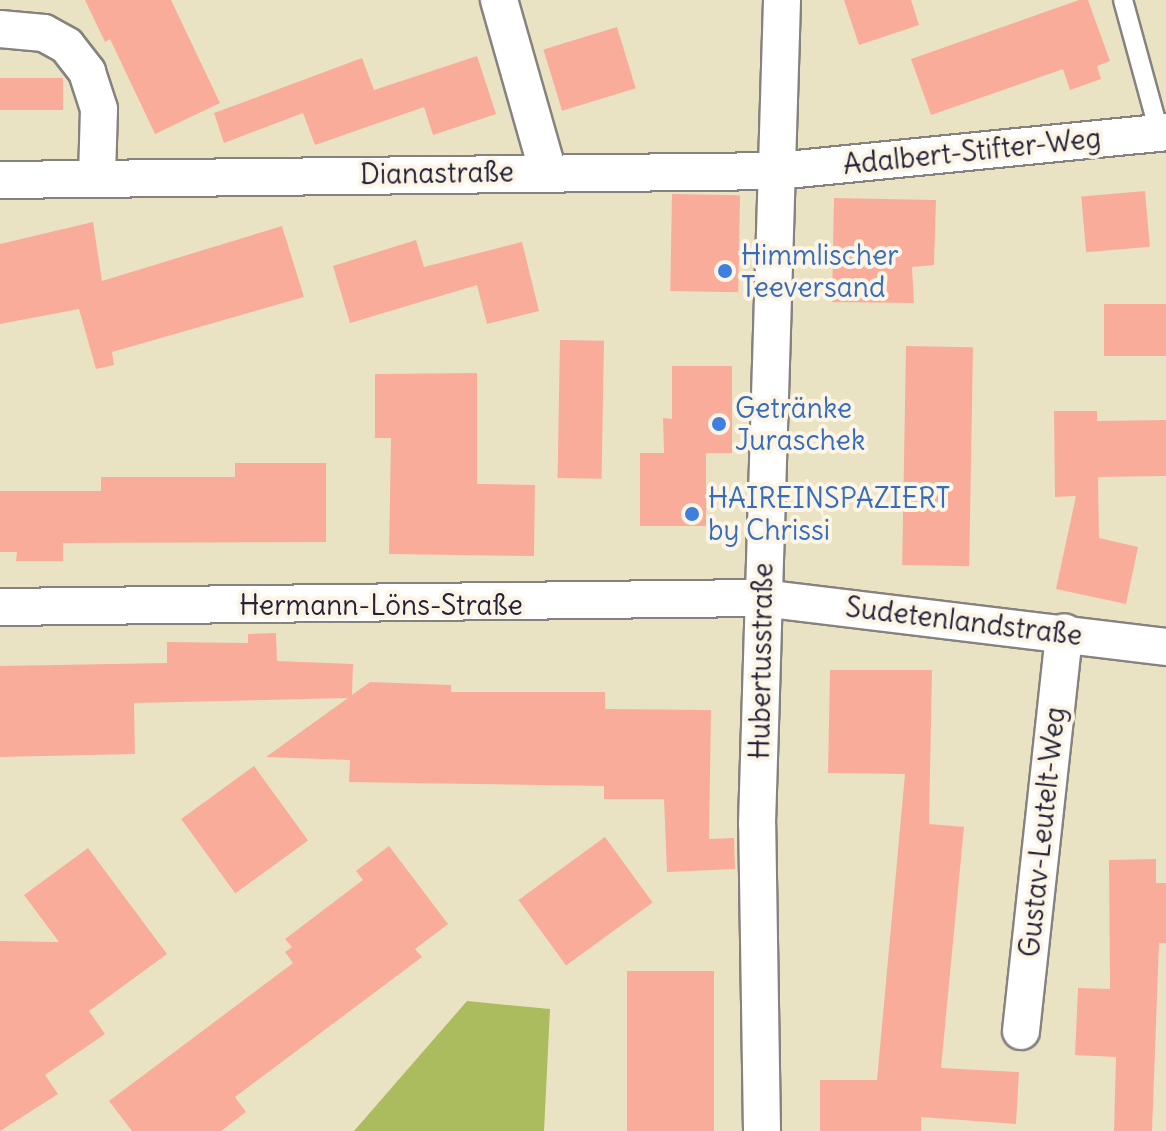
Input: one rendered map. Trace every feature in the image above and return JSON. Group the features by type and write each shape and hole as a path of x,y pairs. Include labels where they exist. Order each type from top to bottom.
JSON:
{"street":[{"path":"499,0 548,172"},
{"name":"Hubertusstraße","path":"762,1131 757,824 782,0"},
{"path":"0,29 44,33 67,46 87,72 99,109 97,178"},
{"name":"Adalbert-Stifter-Weg","path":"777,171 1162,132"},
{"name":"Dianastraße","path":"0,180 777,171"},
{"name":"Hermann-Löns-Straße","path":"0,607 762,598"},
{"name":"Sudetenlandstraße","path":"762,598 1064,632 1166,647"},
{"name":"Gustav-Leutelt-Weg","path":"1021,1031 1064,632"}],"lane":[{"path":"1123,0 1162,132"}],"green space":[{"path":"467,1001 550,1009 544,1131 354,1131"}],"building":[{"path":"85,0 171,0 220,103 155,134 110,39 105,42"},
{"path":"844,0 911,0 919,25 859,45"},
{"path":"1079,0 1088,0 1110,61 1097,66 1101,79 1070,90 1063,69 931,115 911,59"},
{"path":"617,27 636,88 562,111 543,50"},
{"path":"477,56 496,114 433,135 424,107 315,145 303,113 224,143 214,113 362,58 374,90"},
{"path":"0,78 63,78 63,110 0,110"},
{"path":"1145,191 1150,247 1086,252 1081,197"},
{"path":"672,194 740,195 738,292 670,291"},
{"path":"834,198 936,200 934,265 912,267 914,303 832,302"},
{"path":"93,222 102,281 282,226 304,297 112,352 114,365 96,369 79,309 0,324 0,244"},
{"path":"416,240 424,267 522,242 539,311 487,324 477,285 350,323 333,266"},
{"path":"1104,304 1166,304 1166,356 1104,356"},
{"path":"560,340 604,341 602,479 558,478"},
{"path":"906,346 973,347 969,566 902,565"},
{"path":"672,366 732,366 732,453 706,453 706,526 640,526 640,453 664,453 663,418 672,419"},
{"path":"477,373 477,484 535,485 534,556 389,554 391,438 375,438 375,374"},
{"path":"1054,411 1097,411 1097,421 1166,420 1166,476 1098,477 1099,538 1138,547 1126,604 1056,589 1076,496 1055,497"},
{"path":"235,463 326,463 326,542 63,543 63,561 16,561 17,552 0,552 0,491 101,491 101,477 235,477"},
{"path":"276,633 277,661 353,664 352,695 370,682 451,685 451,692 605,692 605,709 711,710 709,839 734,838 735,869 667,872 664,799 604,799 604,786 349,782 350,760 266,757 348,698 134,703 135,754 0,757 0,666 167,663 167,642 248,643 248,634"},
{"path":"830,670 932,670 929,824 964,827 941,1068 1019,1072 1016,1124 921,1117 921,1131 820,1131 820,1080 877,1080 905,774 828,773"},
{"path":"254,766 308,840 235,893 181,819"},
{"path":"605,837 653,903 566,965 518,900"},
{"path":"389,846 448,924 415,949 422,957 235,1097 246,1112 221,1131 132,1131 109,1101 293,963 285,952 292,947 285,939 363,880 356,871"},
{"path":"88,848 167,954 89,1011 105,1034 45,1075 58,1094 0,1131 0,941 59,942 24,895"},
{"path":"1156,859 1156,883 1166,883 1166,943 1159,943 1152,1131 1114,1131 1116,1057 1075,1055 1078,988 1110,989 1109,860"},
{"path":"627,971 714,971 714,1131 627,1131"}],"place":[{"name":"Himmlischer Teeversand","path":"725,271"},
{"name":"Getränke Juraschek","path":"719,424"},
{"name":"HAIREINSPAZIERT by Chrissi","path":"692,514"}]}
